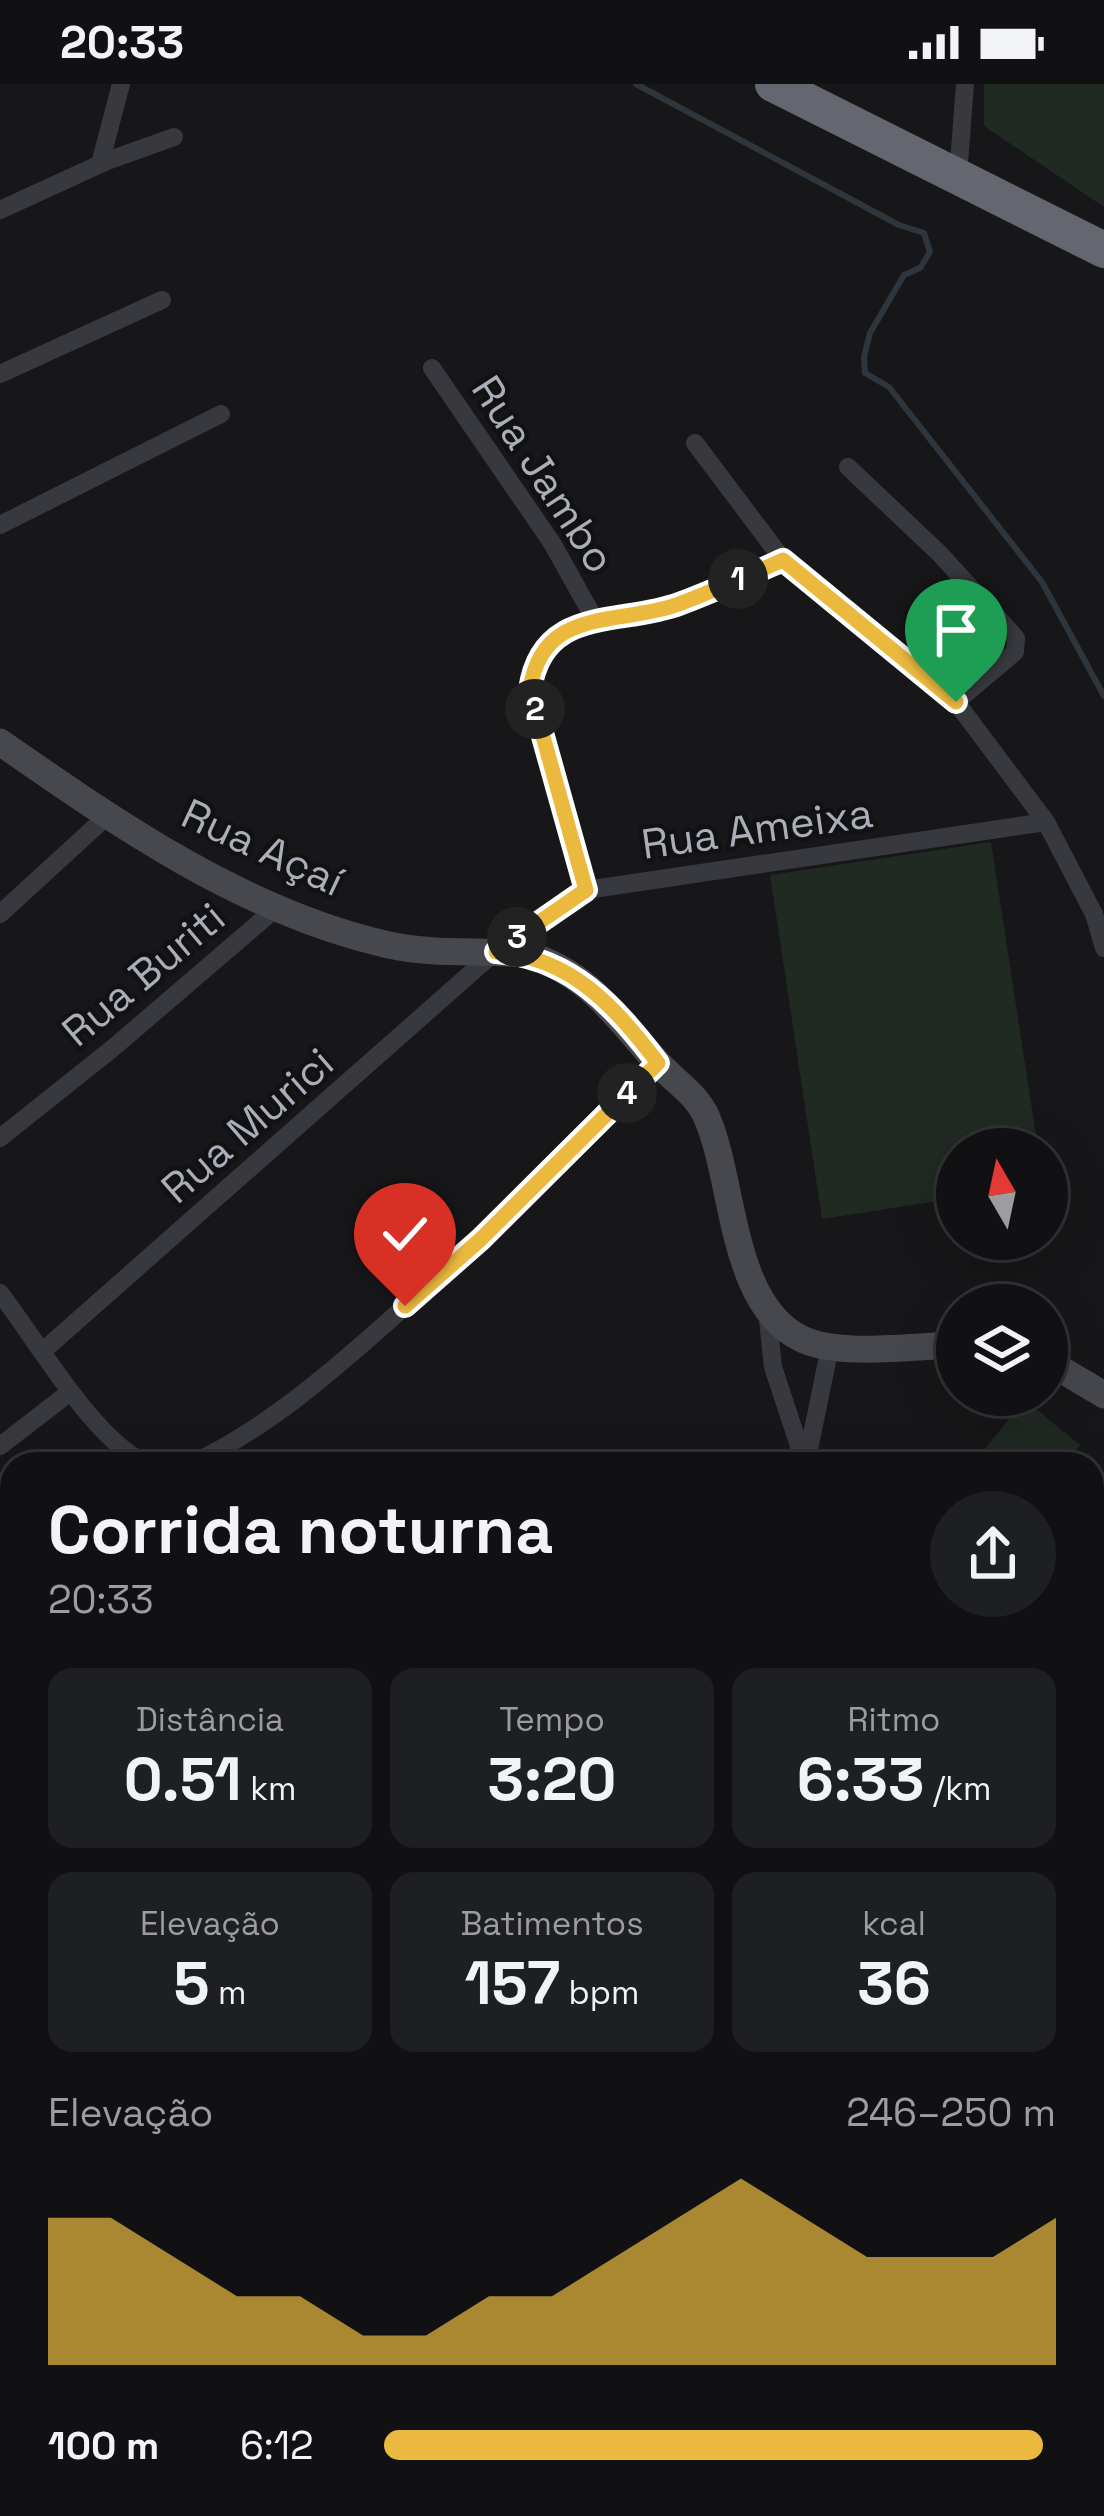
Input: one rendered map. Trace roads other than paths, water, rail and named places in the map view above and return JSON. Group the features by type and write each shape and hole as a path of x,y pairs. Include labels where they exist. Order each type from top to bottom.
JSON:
{"highway":[{"path":"773,84 1104,250"}],"street":[{"path":"100,164 121,84"},
{"path":"958,176 965,84"},
{"path":"0,210 100,164 174,137"},
{"path":"0,374 162,301"},
{"name":"Rua Jambo","path":"431,368 552,542 596,620"},
{"path":"0,525 221,414"},
{"path":"694,443 783,560 956,702 1046,822 1086,896 1104,948"},
{"path":"848,467 940,554 1016,638 1015,652 956,702"},
{"path":"586,890 530,690 542,654 579,624 675,606 783,560"},
{"name":"Rua Açaí","path":"2,746 106,816 275,909 386,944 543,959 588,986 695,1097 709,1123 750,1278 767,1310"},
{"path":"0,914 106,816"},
{"name":"Rua Ameixa","path":"496,952 586,890 1046,822"},
{"name":"Rua Buriti","path":"0,1138 275,909"},
{"name":"Rua Murici","path":"44,1350 496,952"},
{"path":"214,1452 251,1432 330,1373 481,1239 658,1063"},
{"path":"0,1293 70,1392 102,1430 132,1452"},
{"path":"767,1310 790,1333 830,1347 936,1345"},
{"path":"767,1310 772,1367 802,1452"},
{"path":"808,1452 830,1347"},
{"path":"1068,1374 1104,1395"},
{"path":"0,1446 70,1392"}],"waterway":[{"path":"636,84 899,225 924,233 930,252 920,268 904,275 870,333 865,373 889,387 1042,582 1104,696"}]}
